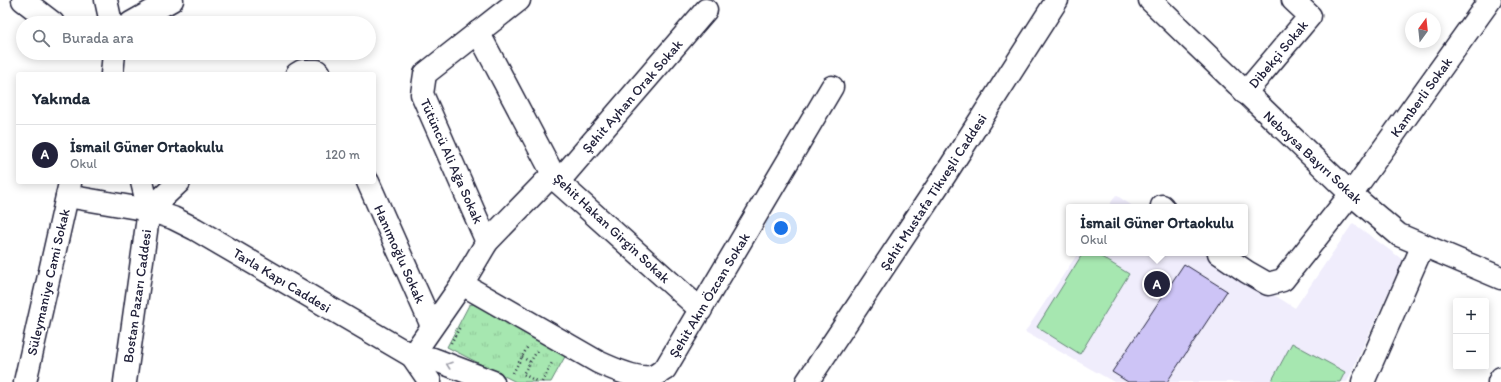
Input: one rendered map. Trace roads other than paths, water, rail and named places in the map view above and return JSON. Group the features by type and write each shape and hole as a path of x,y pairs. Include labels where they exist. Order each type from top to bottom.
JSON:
{"street":[{"path":"23,0 44,16"},
{"path":"106,0 109,16"},
{"path":"143,16 172,0"},
{"name":"Tütüncü Ali Ağa Sokak","path":"487,242 422,94 426,74 519,0"},
{"name":"Şehit Mustafa Tikveşli Caddesi","path":"807,382 945,175 1057,0"},
{"name":"Neboysa Bayırı Sokak","path":"1150,0 1351,194 1399,235 1501,278"},
{"name":"Dibekçi Sokak","path":"1245,93 1310,16 1293,0"},
{"name":"Kamberli Sokak","path":"1224,256 1268,284 1283,280 1351,194 1490,0"},
{"name":"Şehit Ayhan Orak Sokak","path":"412,356 462,284 487,242 556,178 706,10"},
{"name":"Şehit Hakan Girgin Sokak","path":"478,32 556,178 701,310"},
{"path":"300,72 302,70 318,72"},
{"name":"Şehit Akın Özcan Sokak","path":"462,284 598,362 617,370 652,379 665,368 701,310 832,86"},
{"name":"Bostan Pazarı Caddesi","path":"125,382 149,210 142,184"},
{"path":"149,210 177,184"},
{"name":"Hanımoğlu Sokak","path":"369,184 432,326"},
{"name":"Bostan Pazarı Caddesi","path":"69,189 149,210"},
{"name":"Süleymaniye Cami Sokak","path":"24,382 69,189"},
{"name":"Tarla Kapı Caddesi","path":"149,210 173,218 195,229 412,356 433,359 491,380"},
{"path":"1364,382 1423,245"},
{"name":"Tarla Kapı Caddesi","path":"412,356 430,382"},
{"path":"1500,382 1501,378"}],"place":[{"name":"İsmail Güner Ortaokulu","path":"1157,284"}]}
